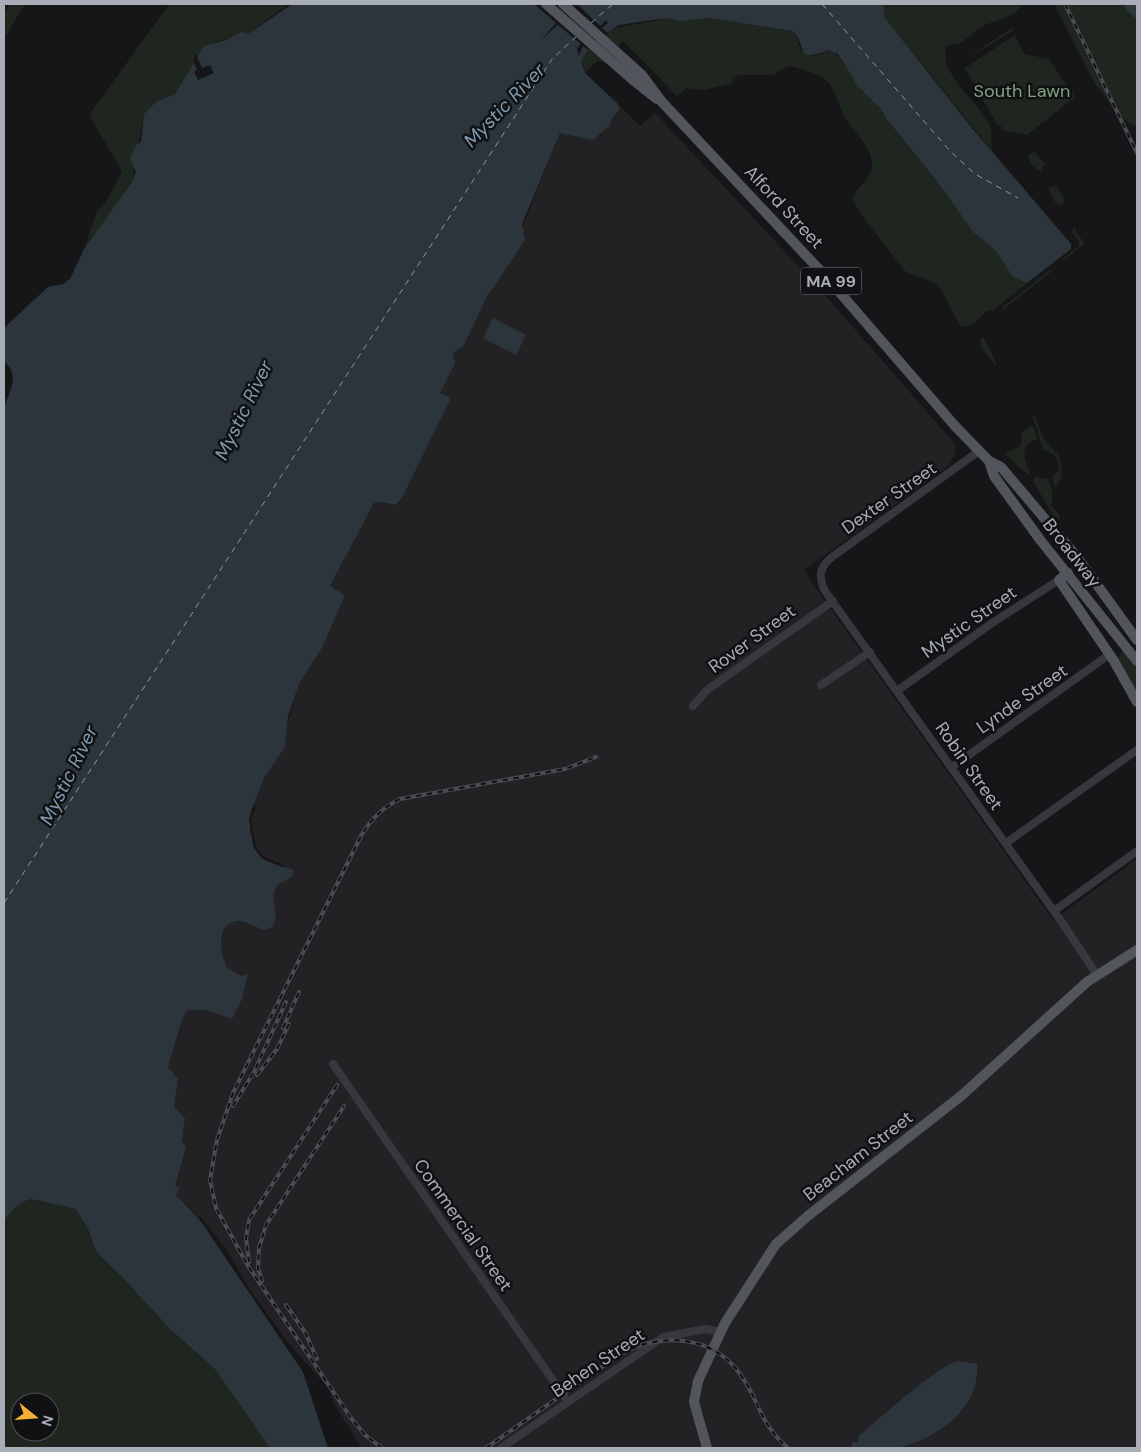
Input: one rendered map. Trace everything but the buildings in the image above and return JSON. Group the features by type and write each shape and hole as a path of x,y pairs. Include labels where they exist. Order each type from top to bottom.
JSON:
{"main road":[{"name":"Alford Street","path":"546,4 633,80 662,102"},
{"name":"Alford Street","path":"563,4 642,75 662,102 830,280 955,426 979,451"},
{"name":"Broadway","path":"979,451 989,461 1001,467 1073,552 1137,640"},
{"name":"Broadway","path":"989,461 994,476 1137,661"},
{"path":"1068,574 1059,580 1110,654 1137,702"},
{"name":"Beacham Street","path":"707,1448 695,1411 695,1392 698,1381 721,1332 761,1266 784,1237 953,1103 1097,975 1137,950"}],"street":[{"name":"Dexter Street","path":"820,573 824,564 832,557 979,451"},
{"name":"Robin Street","path":"820,573 821,582 833,600 1054,911 1097,975"},
{"name":"Mystic Street","path":"897,691 992,624 1059,580"},
{"name":"Rover Street","path":"693,706 707,690 833,600"},
{"path":"820,685 870,652"},
{"name":"Lynde Street","path":"952,767 1110,654"},
{"path":"1006,843 1137,750"},
{"path":"1054,911 1137,851"},
{"name":"Commercial Street","path":"333,1064 568,1402"},
{"name":"Behen Street","path":"501,1448 666,1336 709,1328 721,1332"}],"shaded area":[{"path":"618,104 640,126 655,113 819,288 956,445 955,455 946,468 804,570 815,587 1053,920 1137,859 1137,1448 362,1448 335,1405 330,1391 314,1372 307,1369 261,1310 206,1227 176,1195 69,1100 288,721 300,682 322,648 345,595 330,586 374,503 381,502 391,505 402,498 450,400 440,393 453,353 463,347 487,297 508,263 560,133"}],"green space":[{"path":"10,4 25,4 4,36 4,14"},
{"path":"173,4 288,4 248,34 215,42 194,64 175,94 161,99 144,114 132,182 84,249 97,211 106,202 122,171 89,115 168,6"},
{"path":"891,4 1024,4 1012,15 980,27 961,43 948,45 945,55 947,66 953,76 978,107 990,126 993,152 885,18 883,6"},
{"path":"1054,4 1123,4 1137,19 1137,128 1123,119 1095,84"},
{"path":"665,18 681,21 709,18 793,31 800,48 808,55 815,56 828,51 835,52 936,180 973,232 997,252 1004,262 1027,283 992,311 988,310 972,324 960,326 942,291 935,283 906,272 866,221 853,201 856,192 869,175 872,165 871,158 866,146 845,118 830,84 819,76 788,66 773,75 738,75 730,84 703,90 686,88 677,96 623,41 602,62 597,61 586,72 581,60 589,47 598,38 617,28"},
{"path":"1012,28 1014,30 973,55 974,53"},
{"name":"South Lawn","path":"1015,35 1024,54 1049,59 1075,97 1027,135 1004,131 1000,125 997,125 965,68"},
{"path":"1035,152 1045,164 1041,171 1033,166 1029,160 1028,154"},
{"path":"1056,186 1065,199 1062,205 1055,202 1048,188"},
{"path":"1075,227 1077,234 1085,243 1063,261 1062,259 1079,246 1079,241 1071,231"},
{"path":"1051,269 1052,271 1004,309 1002,315 1003,307"},
{"path":"983,337 996,366 981,347 980,339"},
{"path":"1032,413 1044,439 1057,453 1061,463 1062,474 1055,488 1052,477 1059,470 1058,463 1053,454 1043,450"},
{"path":"1031,426 1034,427 1037,439 1026,447 1024,452 1031,476 1018,467 1005,453 1020,446 1021,434"},
{"path":"1035,477 1048,479 1053,493 1051,505 1059,514 1060,521 1053,515 1033,481"},
{"path":"1124,649 1137,667 1137,694 1118,657"},
{"path":"31,1199 76,1209 89,1231 94,1247 99,1255 171,1330 214,1368 270,1448 4,1448 4,1220 20,1203"}],"water":[{"name":"Mystic River","path":"292,4 891,4 883,6 885,18 972,128 1071,244 1071,249 1027,283 1012,276 997,252 973,232 936,180 885,117 882,110 857,85 838,54 829,50 818,54 806,55 793,31 709,18 681,21 665,18 619,25 592,42 581,62 586,74 618,104 619,110 612,118 610,125 593,140 560,133 522,224 525,240 487,297 463,347 453,353 455,363 440,393 449,397 450,400 402,498 395,505 381,502 374,503 330,586 345,595 322,648 300,682 288,716 285,747 264,778 250,814 250,831 254,848 260,857 274,864 294,870 293,875 279,884 274,891 276,918 271,928 263,929 241,921 232,922 226,926 221,938 224,962 227,968 242,976 248,974 242,999 232,1019 207,1010 188,1010 182,1019 168,1067 178,1079 174,1107 185,1118 182,1141 186,1147 175,1186 179,1188 176,1195 206,1227 248,1291 297,1357 330,1391 335,1405 362,1448 270,1448 214,1368 171,1330 99,1255 94,1247 89,1231 76,1209 31,1199 20,1203 4,1220 4,408 11,390 13,378 12,372 4,361 4,328 48,287 63,284 70,279 84,249 132,182 136,171 130,159 136,145 141,142 144,114 157,101 175,94 204,46 226,40 242,32 248,34"},
{"path":"1123,4 1137,4 1137,19 1130,14"},
{"path":"493,318 526,335 516,355 483,338"},
{"path":"959,1361 977,1364 976,1380 964,1408 953,1420 941,1429 912,1444 892,1449 851,1448 853,1442 858,1442 859,1436 909,1394 938,1371"}],"pier":[{"path":"534,4 577,4 600,26 606,20 608,23 602,28 609,34 588,50 583,46 579,56 577,48 581,44 558,25 541,40 556,23"},
{"path":"196,54 202,68 210,65 214,73 198,80 194,72 197,70 193,60"},
{"path":"257,805 251,820 256,847 264,857 283,865 285,868 263,859 254,848 249,820 252,808"},
{"path":"200,1216 226,1249 250,1290 286,1340 330,1391 335,1405 362,1448 328,1448 303,1372 198,1217"}],"ferry route":[{"path":"591,23 613,4"},
{"path":"822,4 950,151 975,174 1018,198"},
{"path":"4,903 552,59 577,36"}],"railway":[{"path":"1065,4 1137,153"},
{"path":"382,1448 365,1435 351,1418 248,1266 216,1208 210,1180 217,1140 233,1093 361,836 378,814 400,799 565,769 596,757"},
{"path":"283,1028 299,992"},
{"path":"233,1106 254,1072 286,1002"},
{"path":"257,1075 277,1049 289,1024"},
{"path":"249,1262 246,1238 249,1220 337,1085"},
{"path":"262,1281 258,1268 259,1248 266,1225 344,1106"},
{"path":"286,1305 306,1334 317,1359"},
{"path":"486,1448 619,1355 634,1348 667,1340 700,1344 715,1351 728,1361 747,1384 771,1429 788,1448"}]}
